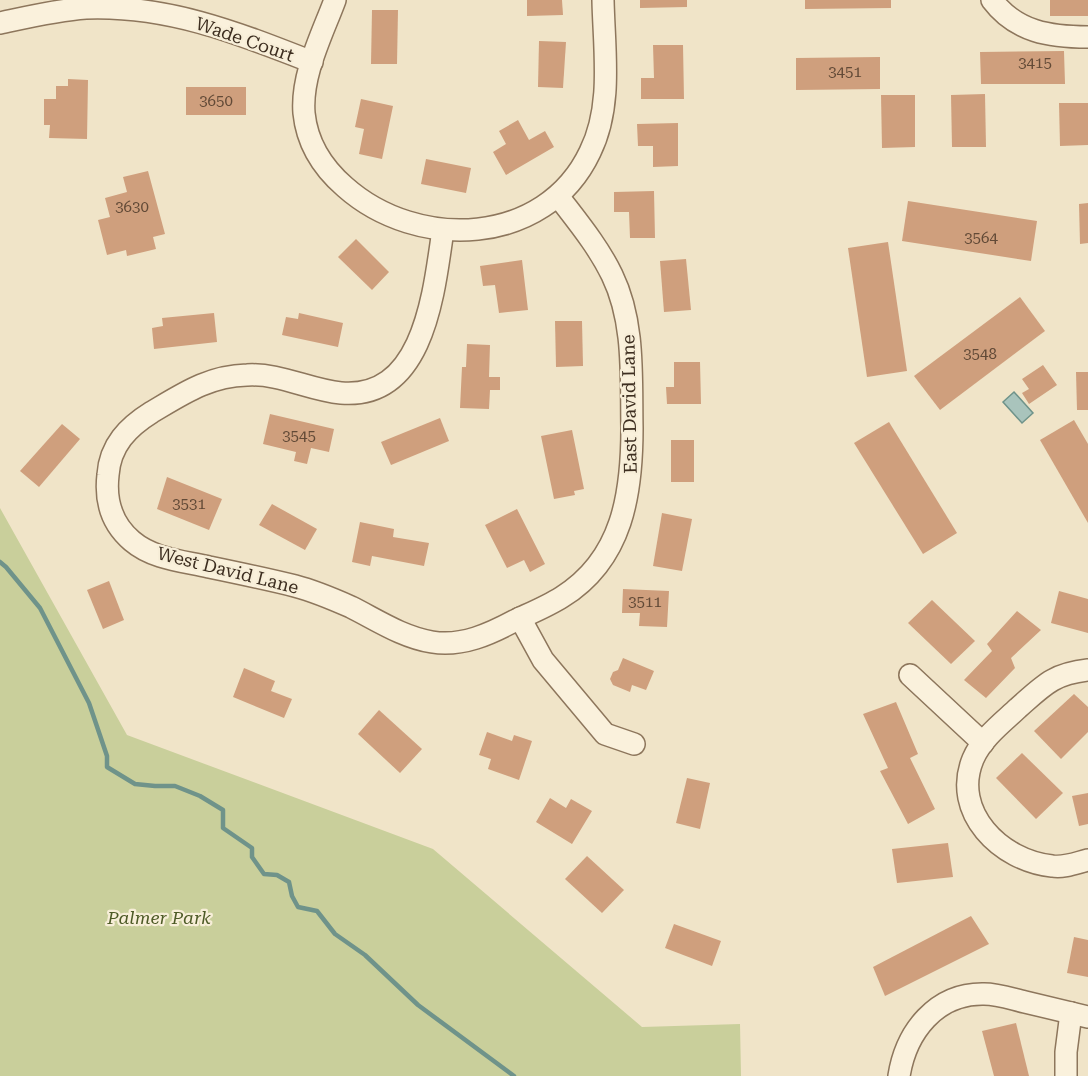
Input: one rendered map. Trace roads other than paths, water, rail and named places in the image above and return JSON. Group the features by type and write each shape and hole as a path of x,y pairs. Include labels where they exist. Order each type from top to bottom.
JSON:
{"street":[{"path":"334,0 306,82 304,113 311,143 334,178 371,207 395,217 443,230 460,231 499,226 539,210 558,196 582,168 597,137 601,122 605,88 603,0"},
{"path":"992,0 1002,12 1028,29 1060,37 1088,36"},
{"name":"Wade Court","path":"0,23 77,9 134,9 188,18 230,30 312,62"},
{"name":"East David Lane","path":"520,618 562,598 592,572 603,558 620,524 630,482 631,357 629,334 620,293 602,257 558,196"},
{"name":"West David Lane","path":"443,230 436,280 426,316 414,350 399,374 373,389 357,393 339,393 261,375 230,376 194,387 137,422 115,445 109,460 107,476 109,506 123,533 135,544 151,552 166,558 300,587 348,606 405,635 420,640 437,643 474,639 520,618"},
{"path":"520,618 543,660 605,735 634,744"},
{"path":"1088,670 1061,675 1047,682 983,743 973,758 967,788 975,817 995,841 1022,858 1052,866 1066,866 1088,860"},
{"path":"910,675 983,743"},
{"path":"899,1076 908,1042 918,1027 939,1007 954,1000 984,994 1080,1015 1066,1052 1065,1076"}],"water":[{"path":"1014,392 1033,413 1022,423 1003,402"}],"waterway":[{"path":"0,562 40,608 89,703 107,756 107,767 135,784 175,786 200,796 223,810 223,828 252,848 252,857 264,874 277,875 289,882 292,896 298,907 317,911 335,934 365,955 418,1005 514,1076"}],"park label":[{"name":"Palmer Park","path":"159,917"}]}
